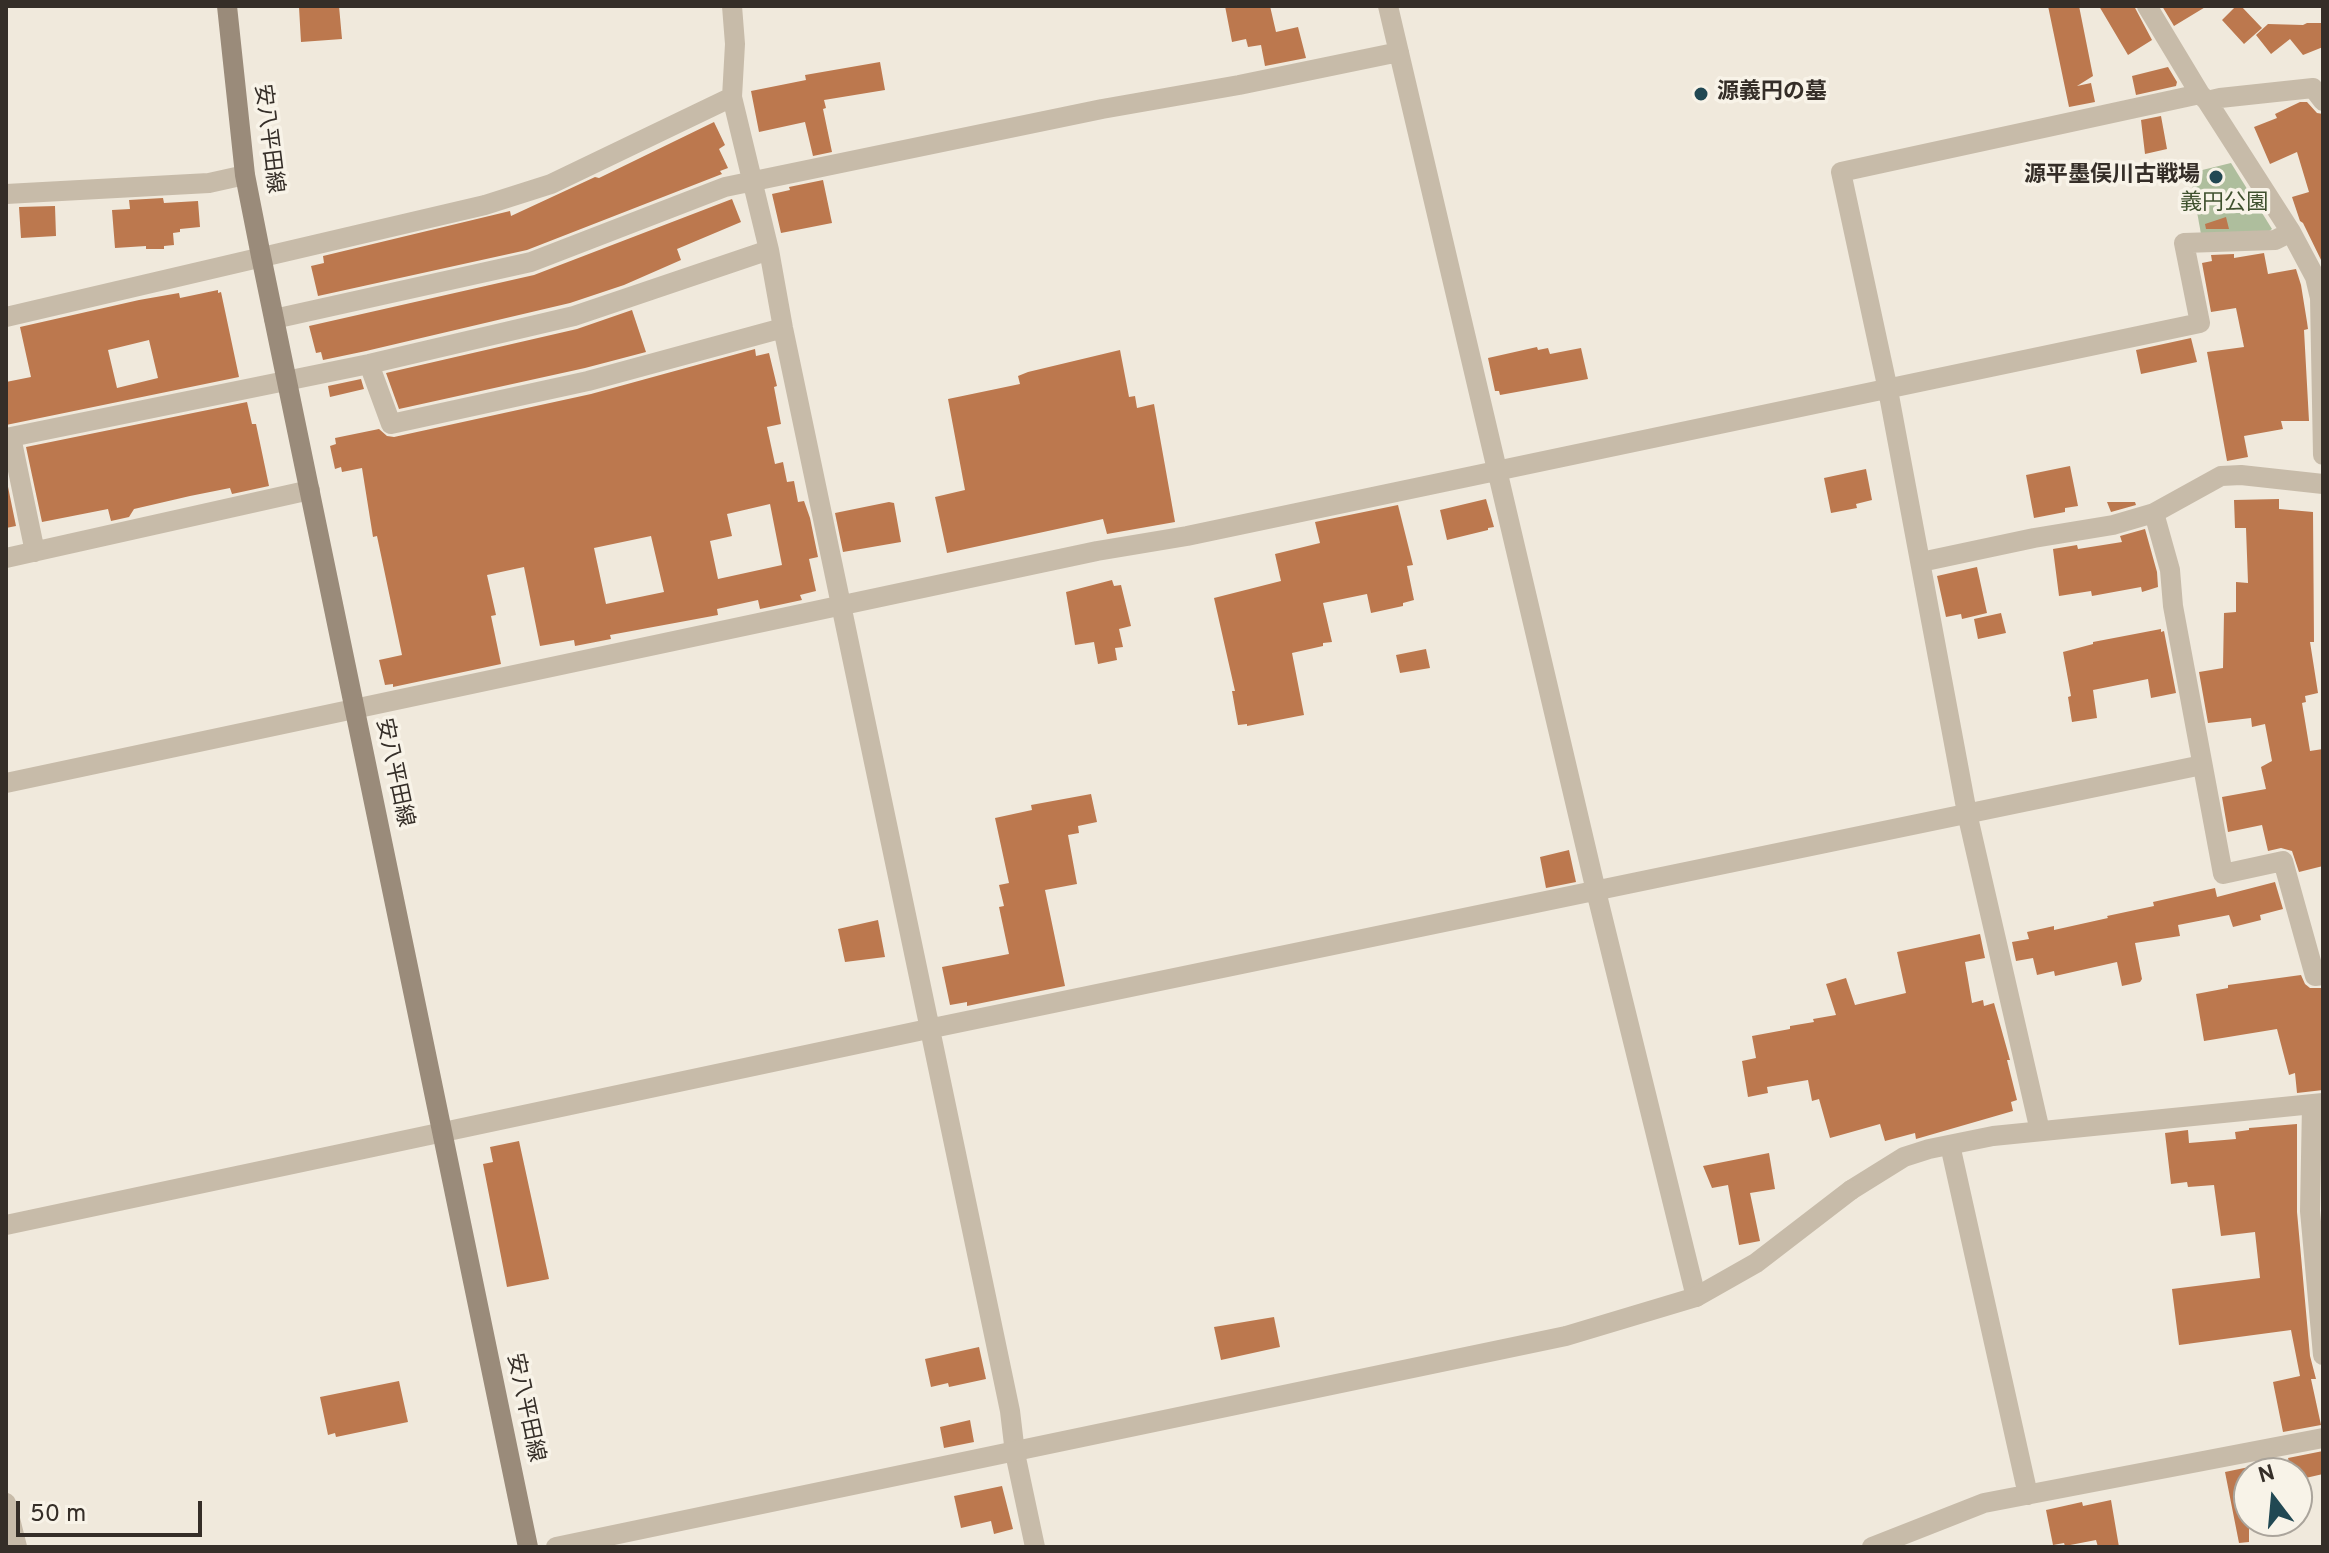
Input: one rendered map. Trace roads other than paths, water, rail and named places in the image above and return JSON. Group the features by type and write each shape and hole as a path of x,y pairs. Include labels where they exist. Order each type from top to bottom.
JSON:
{"main road":[{"name":"安八平田線","path":"227,6 245,175 528,1547"}],"street":[{"path":"732,6 735,44 732,97 769,250 928,1029 1010,1411 1015,1453 1035,1547"},
{"path":"1388,6 1596,891 1696,1297"},
{"path":"2147,6 2310,266 2320,298 2323,455"},
{"path":"274,319 531,262 725,187 1102,109 1399,52"},
{"path":"2040,1131 1967,813 1888,390 1841,172 2203,98 2313,88 2323,101"},
{"path":"6,317 485,205 551,184 732,97"},
{"path":"6,194 209,183 245,175"},
{"path":"6,783 1097,551 1187,536 2200,323 2184,243 2275,240 2291,232"},
{"path":"35,552 9,438 369,364 574,316 769,250"},
{"path":"369,364 391,424 588,381 783,328"},
{"path":"1921,562 2113,525 2154,513 2221,476 2241,475 2323,484"},
{"path":"6,558 310,490"},
{"path":"2154,513 2170,570 2173,606 2223,874 2283,861 2315,976 2323,975"},
{"path":"6,1225 928,1029 2202,765"},
{"path":"556,1547 1566,1336 1696,1297 1756,1263 1851,1190 1904,1157 1993,1136 2318,1104 2310,1211 2323,1355"},
{"path":"1950,1145 2028,1495"},
{"path":"1872,1547 1984,1503 2323,1438"},
{"path":"6,1503 17,1547"}],"place":[{"name":"源義円の墓","path":"1701,94"},
{"name":"源平墨俣川古戦場","path":"2216,177"}],"park label":[{"name":"義円公園","path":"2224,205"}]}
